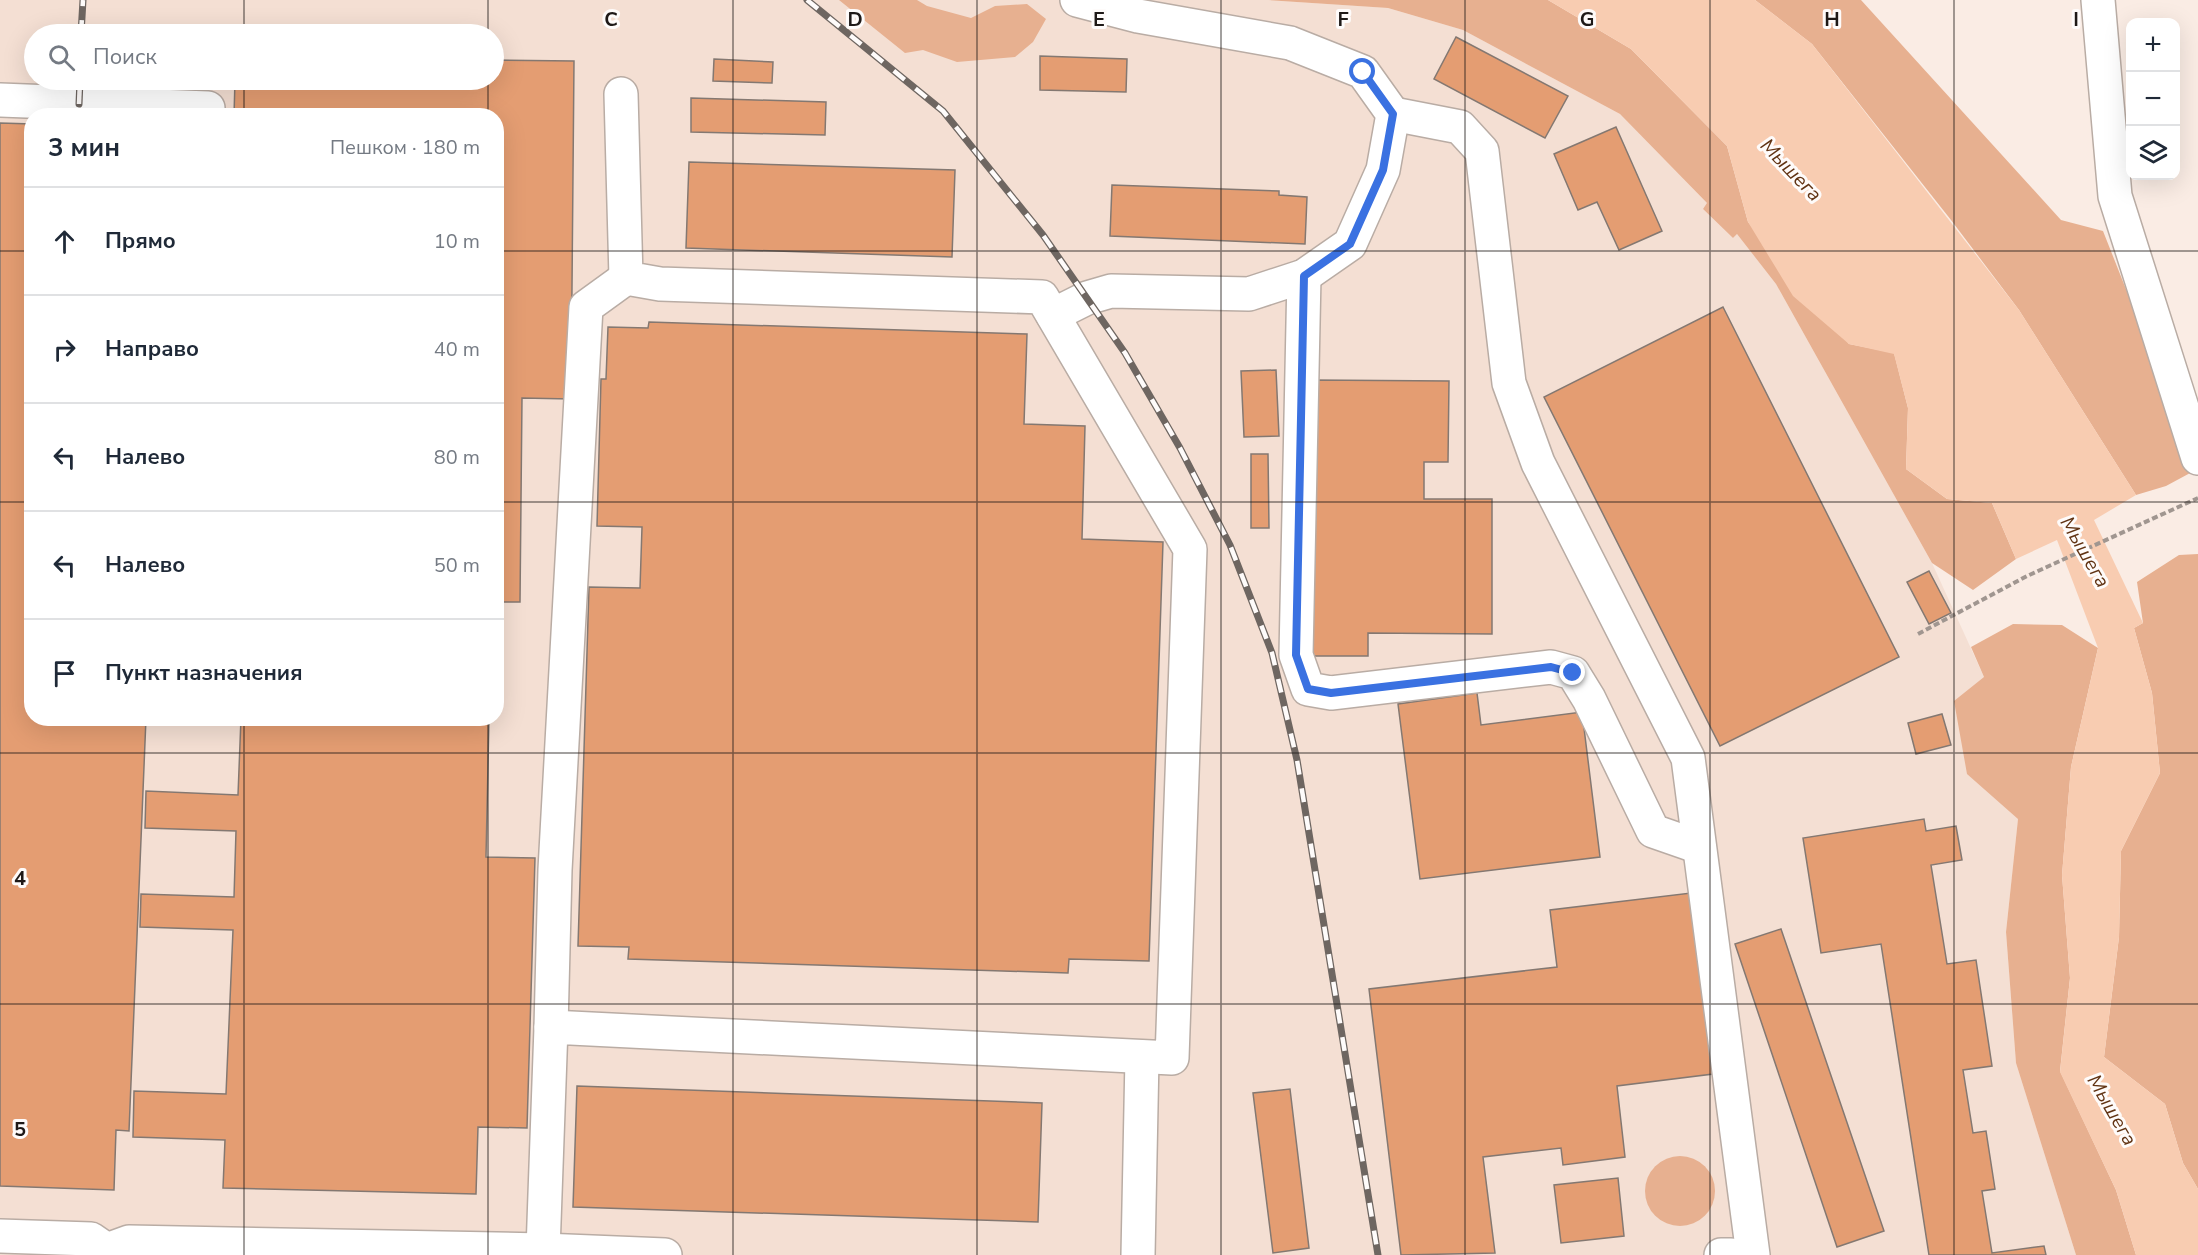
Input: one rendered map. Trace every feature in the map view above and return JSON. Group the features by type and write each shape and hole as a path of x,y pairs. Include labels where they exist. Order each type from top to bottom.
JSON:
{"lane":[{"path":"1077,0 1138,16 1290,43 1363,72 1393,114 1460,127 1482,151 1509,383 1538,463 1688,758 1753,1255"},
{"path":"2098,0 2115,196 2198,458"},
{"path":"621,94 626,278"},
{"path":"0,100 208,108"},
{"path":"1053,315 1087,298 1111,291 1249,294 1304,276 1350,244 1383,170 1393,114"},
{"path":"1304,276 1296,655 1308,689 1331,693 1551,667 1573,673 1589,699 1653,831 1699,847"},
{"path":"543,1250 555,870 586,307 626,278 660,284 1042,297 1190,549 1172,1058 551,1027"},
{"path":"1138,1255 1142,1057"},
{"path":"0,1236 91,1239 106,1253 129,1242 543,1250 665,1255"},
{"path":"1721,1255 1731,1255"}],"path":[{"path":"1918,634 2027,576 2198,498"}],"shaded area":[{"path":"0,0 1267,0 1388,8 1463,30 1620,114 1708,204 1703,209 1733,238 1737,234 1776,284 1932,563 1984,677 2018,819 2006,932 2016,1063 2076,1255 0,1255"},
{"path":"839,0 917,0 927,6 971,18 995,6 1027,4 1046,19 1033,42 1015,57 957,62 923,50 905,53"},
{"path":"1268,0 1548,0 1631,49 1727,146 1748,222 1849,344 1894,353 1908,408 1906,469 1947,499 1992,503 2016,559 1973,590 1932,563 1776,284 1737,234 1733,238 1703,209 1707,203 1620,114 1463,30 1388,8"},
{"path":"1755,0 1861,0 2061,220 2103,231 2150,350 2192,472 2166,486 2136,495 2019,310 1951,220 1812,44"},
{"path":"2198,554 2198,1189 2183,1163 2165,1104 2104,1057 2119,937 2121,851 2160,773 2152,693 2134,628 2143,623 2137,582 2179,555"},
{"path":"2013,624 2062,625 2098,648 2071,767 2062,875 2070,978 2060,1071 2116,1190 2136,1255 2076,1255 2016,1063 2006,932 2018,819 1967,774 1954,701 1984,677 1971,647"},
{"path":"1687,1156 1700,1162 1709,1171 1713,1177 1715,1191 1713,1205 1705,1216 1694,1224 1673,1226 1655,1216 1647,1205 1645,1184 1655,1166 1666,1158"}],"water":[{"name":"Мышега","path":"1548,0 1755,0 1812,44 2019,310 2136,495 2094,520 2143,623 2134,628 2152,693 2160,773 2121,851 2119,937 2104,1057 2165,1104 2183,1163 2198,1189 2198,1255 2136,1255 2116,1190 2060,1072 2070,978 2062,875 2071,767 2098,648 2057,540 2016,559 1992,503 1947,499 1906,469 1908,408 1894,354 1849,344 1793,296 1748,222 1727,146 1631,49"}],"building":[{"path":"1456,37 1568,96 1545,138 1434,79"},
{"path":"1040,56 1127,59 1126,92 1040,90"},
{"path":"714,59 773,62 772,83 713,81"},
{"path":"504,60 574,61 571,399 522,398 520,602 504,602 504,108 234,108 235,90 504,90"},
{"path":"691,98 826,102 825,135 691,132"},
{"path":"0,123 24,124 24,726 146,726 129,1131 116,1130 114,1190 0,1186"},
{"path":"1616,127 1662,231 1619,250 1597,202 1578,210 1554,154"},
{"path":"689,162 955,170 952,257 686,248"},
{"path":"1112,185 1279,191 1279,195 1307,197 1305,244 1110,236"},
{"path":"1723,307 1899,657 1720,746 1544,397"},
{"path":"649,322 1027,334 1024,424 1085,426 1082,539 1163,542 1149,961 1069,959 1068,973 628,959 629,947 578,946 589,587 640,588 642,527 597,526 601,379 606,379 608,327 648,328"},
{"path":"1276,370 1279,436 1244,437 1241,371"},
{"path":"1312,380 1449,381 1448,462 1424,462 1424,499 1492,499 1492,634 1368,633 1368,656 1312,656"},
{"path":"1251,454 1268,454 1269,528 1251,528"},
{"path":"1929,571 1951,613 1929,624 1907,582"},
{"path":"1477,693 1481,725 1582,712 1600,857 1420,879 1398,704"},
{"path":"1942,714 1951,745 1916,754 1908,723"},
{"path":"241,726 489,726 486,857 535,858 527,1128 478,1127 476,1194 223,1188 225,1140 133,1137 134,1091 226,1094 233,930 140,927 141,894 234,897 236,831 145,828 146,791 238,795"},
{"path":"1924,819 1926,831 1956,826 1962,860 1931,865 1947,964 1976,960 1992,1066 1963,1070 1973,1133 1986,1131 1995,1189 1982,1191 1992,1253 2044,1246 2046,1255 1929,1255 1881,944 1821,953 1803,838"},
{"path":"1691,893 1713,1074 1617,1086 1625,1157 1563,1165 1561,1148 1483,1157 1495,1253 1401,1255 1369,989 1557,967 1550,910"},
{"path":"1781,929 1884,1231 1837,1247 1735,944"},
{"path":"577,1086 1042,1103 1038,1222 573,1207"},
{"path":"1290,1089 1309,1248 1273,1253 1253,1093"},
{"path":"1618,1178 1624,1236 1561,1243 1554,1185"}],"railway":[{"path":"82,24 83,0"},
{"path":"807,0 943,111 1043,235 1125,353 1180,448 1230,545 1272,653 1297,760 1378,1255"},
{"path":"79,104 80,90"}],"route":[{"path":"1363,72 1393,114 1383,170 1350,244 1304,276 1296,655 1308,689 1331,693 1551,667 1573,673"}]}
